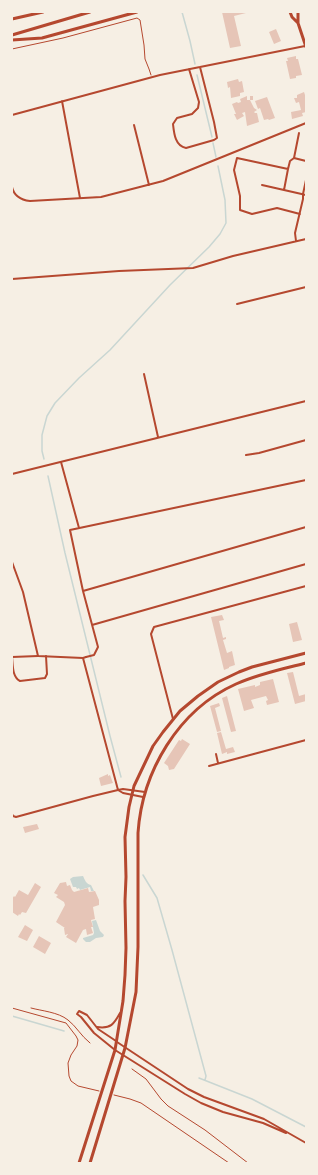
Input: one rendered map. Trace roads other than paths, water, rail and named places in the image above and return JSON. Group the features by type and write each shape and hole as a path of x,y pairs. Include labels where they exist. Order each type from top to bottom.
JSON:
{"main road":[{"path":"12,19 43,12"},
{"path":"12,35 90,12"},
{"path":"12,40 42,38 137,12"},
{"path":"290,12 292,17 298,23"},
{"path":"298,12 298,23 306,47"},
{"path":"79,1163 115,1050 122,1010 126,958 125,837 128,807 133,790 153,746 173,719 198,696 229,676 252,667 306,653"},
{"path":"90,1163 125,1048 135,998 138,952 139,819 144,792 157,761 173,736 204,704 227,689 255,676 306,663"}],"street":[{"path":"302,34 306,32"},
{"path":"12,115 189,69 306,47"},
{"path":"189,69 199,102 198,108 192,114 177,118 173,124 178,144 182,148 217,138 200,67"},
{"path":"62,101 80,198"},
{"path":"12,186 17,197 22,200 30,201 102,197 149,185 180,175 306,123"},
{"path":"134,125 149,185"},
{"path":"284,190 290,161 294,158 299,133"},
{"path":"288,169 237,158 234,170 240,196 240,210 252,214 277,208 300,214"},
{"path":"294,158 306,161"},
{"path":"296,242 295,233 306,180"},
{"path":"262,185 304,195"},
{"path":"12,279 193,268 233,256 306,240"},
{"path":"237,304 306,287"},
{"path":"144,374 158,437"},
{"path":"12,474 306,401"},
{"path":"246,455 259,453 306,440"},
{"path":"61,461 79,528"},
{"path":"46,656 47,674 45,678 20,681 17,680 15,677 12,657 46,656 83,658 94,655 98,647 91,625 70,530 306,480"},
{"path":"83,591 306,527"},
{"path":"12,562 23,592 38,656"},
{"path":"91,625 306,564"},
{"path":"173,719 151,634 154,627 306,586"},
{"path":"83,658 118,790 123,794 143,797"},
{"path":"209,766 306,740"},
{"path":"216,754 218,763"},
{"path":"13,815 16,817 123,789 144,792"},
{"path":"96,1026 105,1028 111,1026 114,1024 122,1010"},
{"path":"291,1134 263,1123 201,1103 115,1050 94,1033 82,1017 77,1014 79,1011 87,1015 96,1026 125,1048 188,1089 264,1119 291,1134 306,1143"}],"lane":[{"path":"31,1008 67,1019 90,1043"},
{"path":"132,1070 146,1079 163,1102 248,1163"}],"waterway":[{"path":"182,12 195,64"},
{"path":"197,75 212,137"},
{"path":"213,143 216,157"},
{"path":"44,459 42,451 42,435 47,416 55,403 79,378 110,350 220,234 226,223 225,200 218,166"},
{"path":"48,476 65,553 121,777"},
{"path":"143,875 157,898 206,1076 205,1080"},
{"path":"12,1016 64,1031"},
{"path":"199,1078 252,1099 306,1127"}]}
